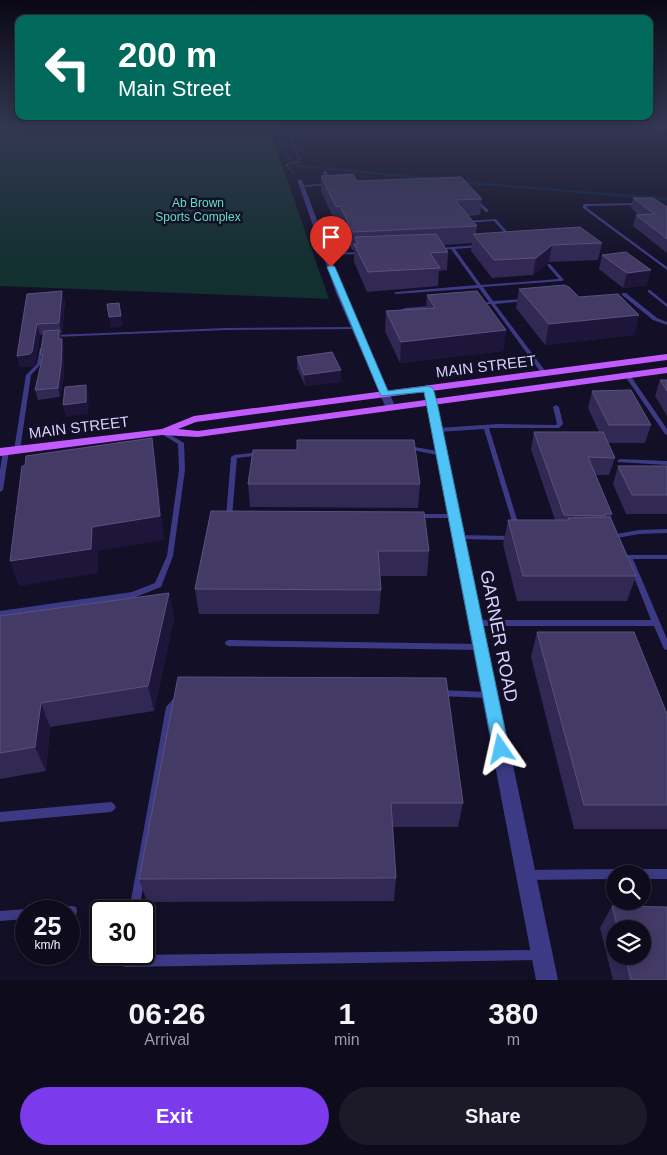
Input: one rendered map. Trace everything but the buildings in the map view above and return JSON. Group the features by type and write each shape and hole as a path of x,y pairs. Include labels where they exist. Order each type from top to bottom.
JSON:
{"main road":[{"name":"MAIN STREET","path":"8,451 162,432 198,434 391,408 430,395 544,373 667,357"},
{"name":"MAIN STREET","path":"162,432 194,419 385,394 430,395 628,376 667,370"}],"street":[{"path":"300,183 326,254 391,408"},
{"name":"GARNER ROAD","path":"430,395 547,980"}],"lane":[{"path":"325,172 330,183 328,184"},
{"path":"300,183 336,184"},
{"path":"474,198 487,211"},
{"path":"648,204 586,205 585,208 667,269"},
{"path":"465,222 495,220 513,239"},
{"path":"433,249 480,246"},
{"path":"452,248 544,373"},
{"path":"326,254 365,252"},
{"path":"396,293 562,280 549,265"},
{"path":"649,291 667,306"},
{"path":"624,294 655,319 667,324"},
{"path":"483,304 528,300"},
{"path":"396,320 393,315 405,309 438,307"},
{"path":"50,336 226,329 356,328"},
{"path":"0,490 8,451 29,375 39,364 42,346"},
{"path":"628,376 667,433"},
{"path":"438,430 486,427 557,427 560,424 556,406"},
{"path":"459,538 520,538 486,427"},
{"path":"0,614 133,595 158,586 170,556 182,470 181,443 162,432"},
{"path":"400,446 443,454"},
{"path":"238,517 228,517 234,457 271,453"},
{"path":"620,461 667,463"},
{"path":"406,516 455,516"},
{"path":"603,538 639,532 667,531"},
{"path":"667,557 629,557 667,647"},
{"path":"476,623 656,623"},
{"path":"229,643 481,647"},
{"path":"428,693 490,695"},
{"path":"136,900 170,707 182,694"},
{"path":"0,818 25,814 111,808"},
{"path":"526,875 606,874"},
{"path":"651,874 667,874"},
{"path":"0,916 15,915"},
{"path":"155,961 542,955"}],"path":[{"path":"290,171 300,183"}],"green space":[{"name":"Ab Brown Sports Complex","path":"0,171 284,171 329,299 0,286"}],"waterway":[{"path":"349,171 435,179"},
{"path":"461,182 637,197"},
{"path":"622,195 667,199"}],"route":[{"path":"331,267 340,293 385,394 428,388 501,749"}]}
